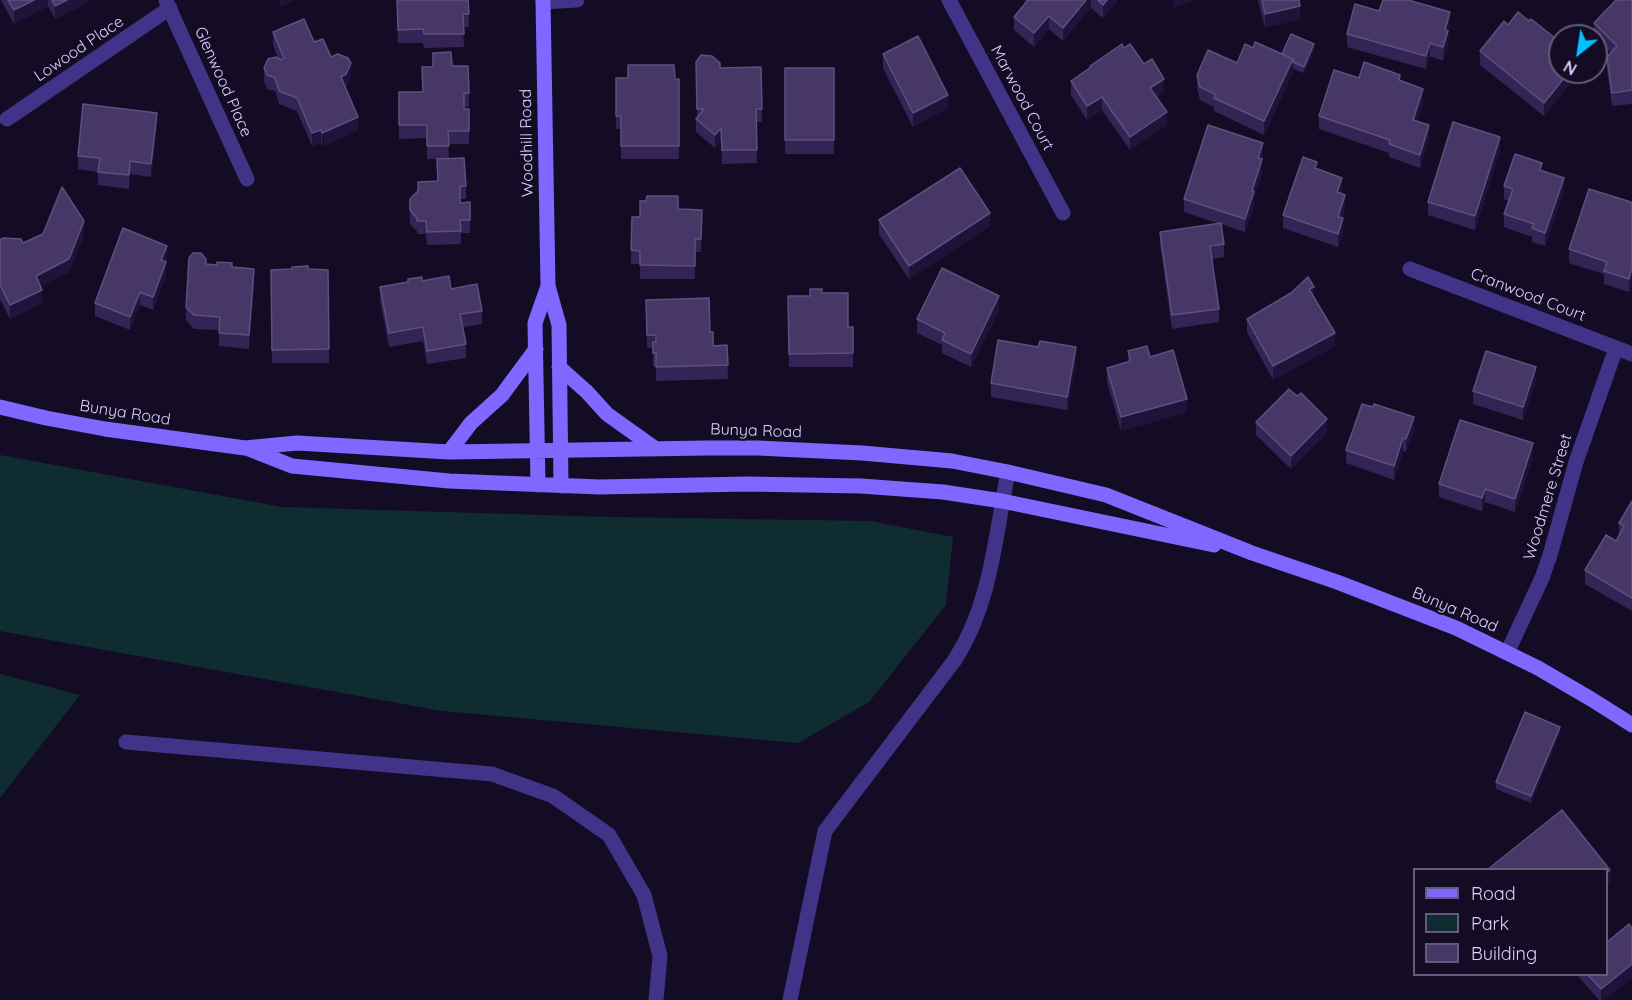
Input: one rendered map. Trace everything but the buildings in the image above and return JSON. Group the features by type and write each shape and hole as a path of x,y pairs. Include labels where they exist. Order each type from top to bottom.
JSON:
{"main road":[{"name":"Woodhill Road","path":"543,1 548,286 559,325 561,486"},
{"name":"Woodhill Road","path":"538,485 536,323 548,286"},
{"path":"448,452 471,423 502,395 536,349"},
{"path":"559,367 587,392 606,414 656,449"},
{"name":"Bunya Road","path":"0,407 105,429 245,448 297,443 448,452 758,448 862,453 952,461 1106,495 1252,553 1401,606 1456,628 1538,668 1632,725"},
{"name":"Bunya Road","path":"245,448 292,466 449,481 561,486 747,484 861,486 943,492 1002,501 1252,553"}],"street":[{"path":"543,1 577,0"},
{"name":"Marwood Court","path":"949,0 1063,213"},
{"name":"Lowood Place","path":"7,119 168,4"},
{"name":"Glenwood Place","path":"168,4 247,179"},
{"name":"Cranwood Court","path":"1410,269 1632,354"},
{"name":"Woodmere Street","path":"1507,653 1542,578 1576,462 1616,348"},
{"path":"790,1000 825,831 966,643 986,590 1008,472"},
{"path":"126,742 492,774 553,796 609,836 644,895 660,957 656,1000"}],"green space":[{"path":"0,455 282,507 609,517 870,521 953,537 946,605 869,702 798,743 442,711 0,631"},
{"path":"0,674 80,695 0,798"}]}
